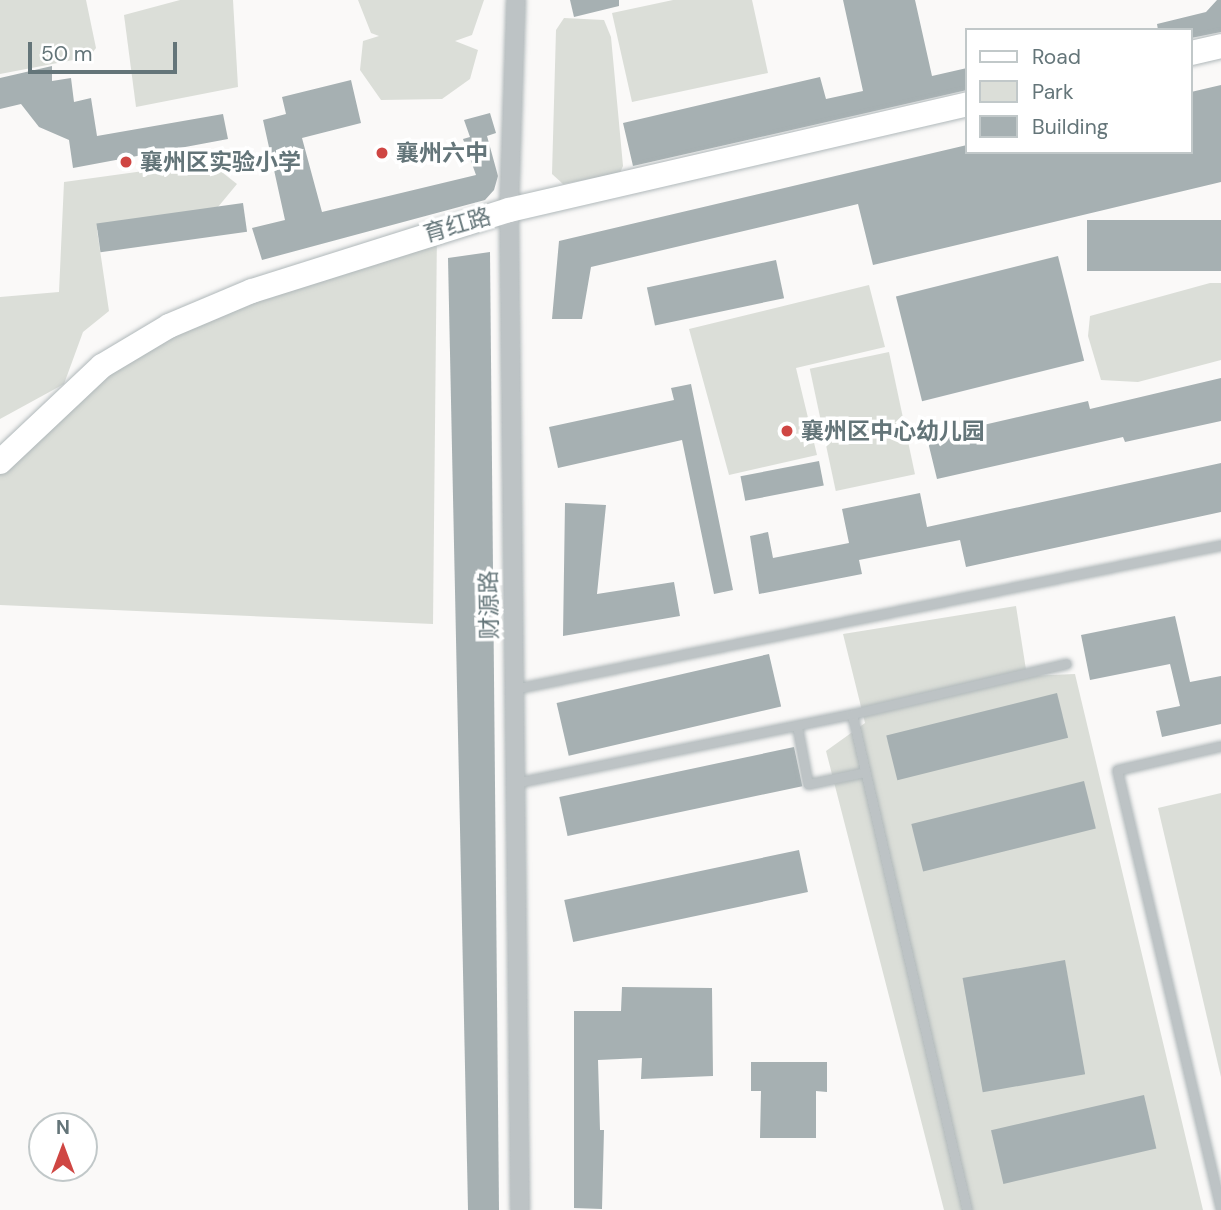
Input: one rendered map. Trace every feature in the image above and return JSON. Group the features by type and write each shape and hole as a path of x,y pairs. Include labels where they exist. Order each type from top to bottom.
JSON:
{"street":[{"name":"财源路","path":"516,0 509,210 520,1210"},
{"path":"1193,53 1221,46"},
{"name":"育红路","path":"0,462 102,366 169,326 252,291 509,210 965,104"}],"lane":[{"path":"514,689 1221,545"},
{"path":"515,783 852,715 1066,664"},
{"path":"852,715 967,1210"},
{"path":"797,726 808,784 865,772"},
{"path":"1221,746 1117,770 1221,1210"}],"green space":[{"path":"0,0 86,0 96,48 89,57 0,74"},
{"path":"180,0 233,0 238,87 136,107 124,15"},
{"path":"358,0 484,0 472,35 455,41 478,50 470,79 442,99 381,100 360,70 363,41 379,36 371,33"},
{"path":"673,0 752,0 768,73 632,102 612,13"},
{"path":"564,18 604,20 611,37 623,166 620,173 563,184 552,174 556,30"},
{"path":"209,162 237,184 218,207 97,230 109,311 83,332 64,384 0,419 0,297 59,292 64,182"},
{"path":"437,229 433,624 0,605 0,462 169,326"},
{"path":"1210,283 1221,283 1221,360 1138,382 1101,380 1088,336 1090,316"},
{"path":"869,285 885,347 796,368 817,455 729,475 689,329"},
{"path":"889,352 915,474 836,491 810,369"},
{"path":"1016,606 1027,676 1075,674 1203,1210 944,1210 826,751 865,723 843,634"},
{"path":"1221,793 1221,1077 1158,808"}],"building":[{"path":"570,0 619,0 619,6 574,17"},
{"path":"843,0 915,0 932,76 965,68 965,90 633,166 623,123 820,77 826,99 863,91"},
{"path":"1217,0 1221,0 1221,32 1193,38 1193,28 1158,28 1157,24 1206,12"},
{"path":"52,66 52,81 71,78 74,102 91,98 97,136 223,114 228,139 73,168 69,140 39,127 21,104 0,109 0,78"},
{"path":"351,80 361,123 302,138 322,212 476,175 463,139 470,137 464,120 490,113 496,133 487,136 498,176 494,190 485,200 262,260 252,228 285,220 263,120 286,114 282,97"},
{"path":"1221,85 1221,182 873,265 858,204 591,267 582,319 552,319 559,241 965,145 965,154 1193,154 1193,92"},
{"path":"243,203 247,232 100,252 96,224"},
{"path":"1087,220 1221,220 1221,271 1087,271"},
{"path":"490,252 499,1210 468,1210 448,258"},
{"path":"1058,256 1084,361 922,401 896,296"},
{"path":"776,260 784,298 655,326 647,287"},
{"path":"1221,378 1221,421 1125,442 1123,437 937,479 927,438 1088,401 1090,409"},
{"path":"691,384 733,590 714,594 682,440 558,468 549,427 674,400 671,388"},
{"path":"819,461 824,486 745,501 740,476"},
{"path":"1221,463 1221,512 966,567 960,540 859,560 862,574 759,594 750,536 768,532 773,558 849,543 842,509 920,493 927,527"},
{"path":"565,503 606,505 597,594 674,582 680,616 563,636"},
{"path":"1175,616 1190,682 1221,676 1221,724 1162,737 1156,711 1180,706 1170,664 1090,680 1081,635"},
{"path":"769,654 781,707 569,756 557,703"},
{"path":"1057,693 1068,738 897,780 886,736"},
{"path":"794,747 802,786 568,836 559,797"},
{"path":"1084,781 1096,829 923,872 911,824"},
{"path":"799,850 808,892 573,942 564,900"},
{"path":"1065,960 1085,1074 983,1092 963,978"},
{"path":"622,987 712,988 713,1076 641,1079 642,1058 598,1060 600,1130 604,1130 602,1209 574,1208 574,1011 621,1011"},
{"path":"751,1062 827,1062 827,1092 816,1091 816,1138 760,1138 761,1091 751,1091"},
{"path":"1144,1095 1156,1149 1003,1184 991,1130"}],"place":[{"name":"襄州六中","path":"382,153"},
{"name":"襄州区实验小学","path":"126,162"},
{"name":"襄州区中心幼儿园","path":"787,431"}]}
